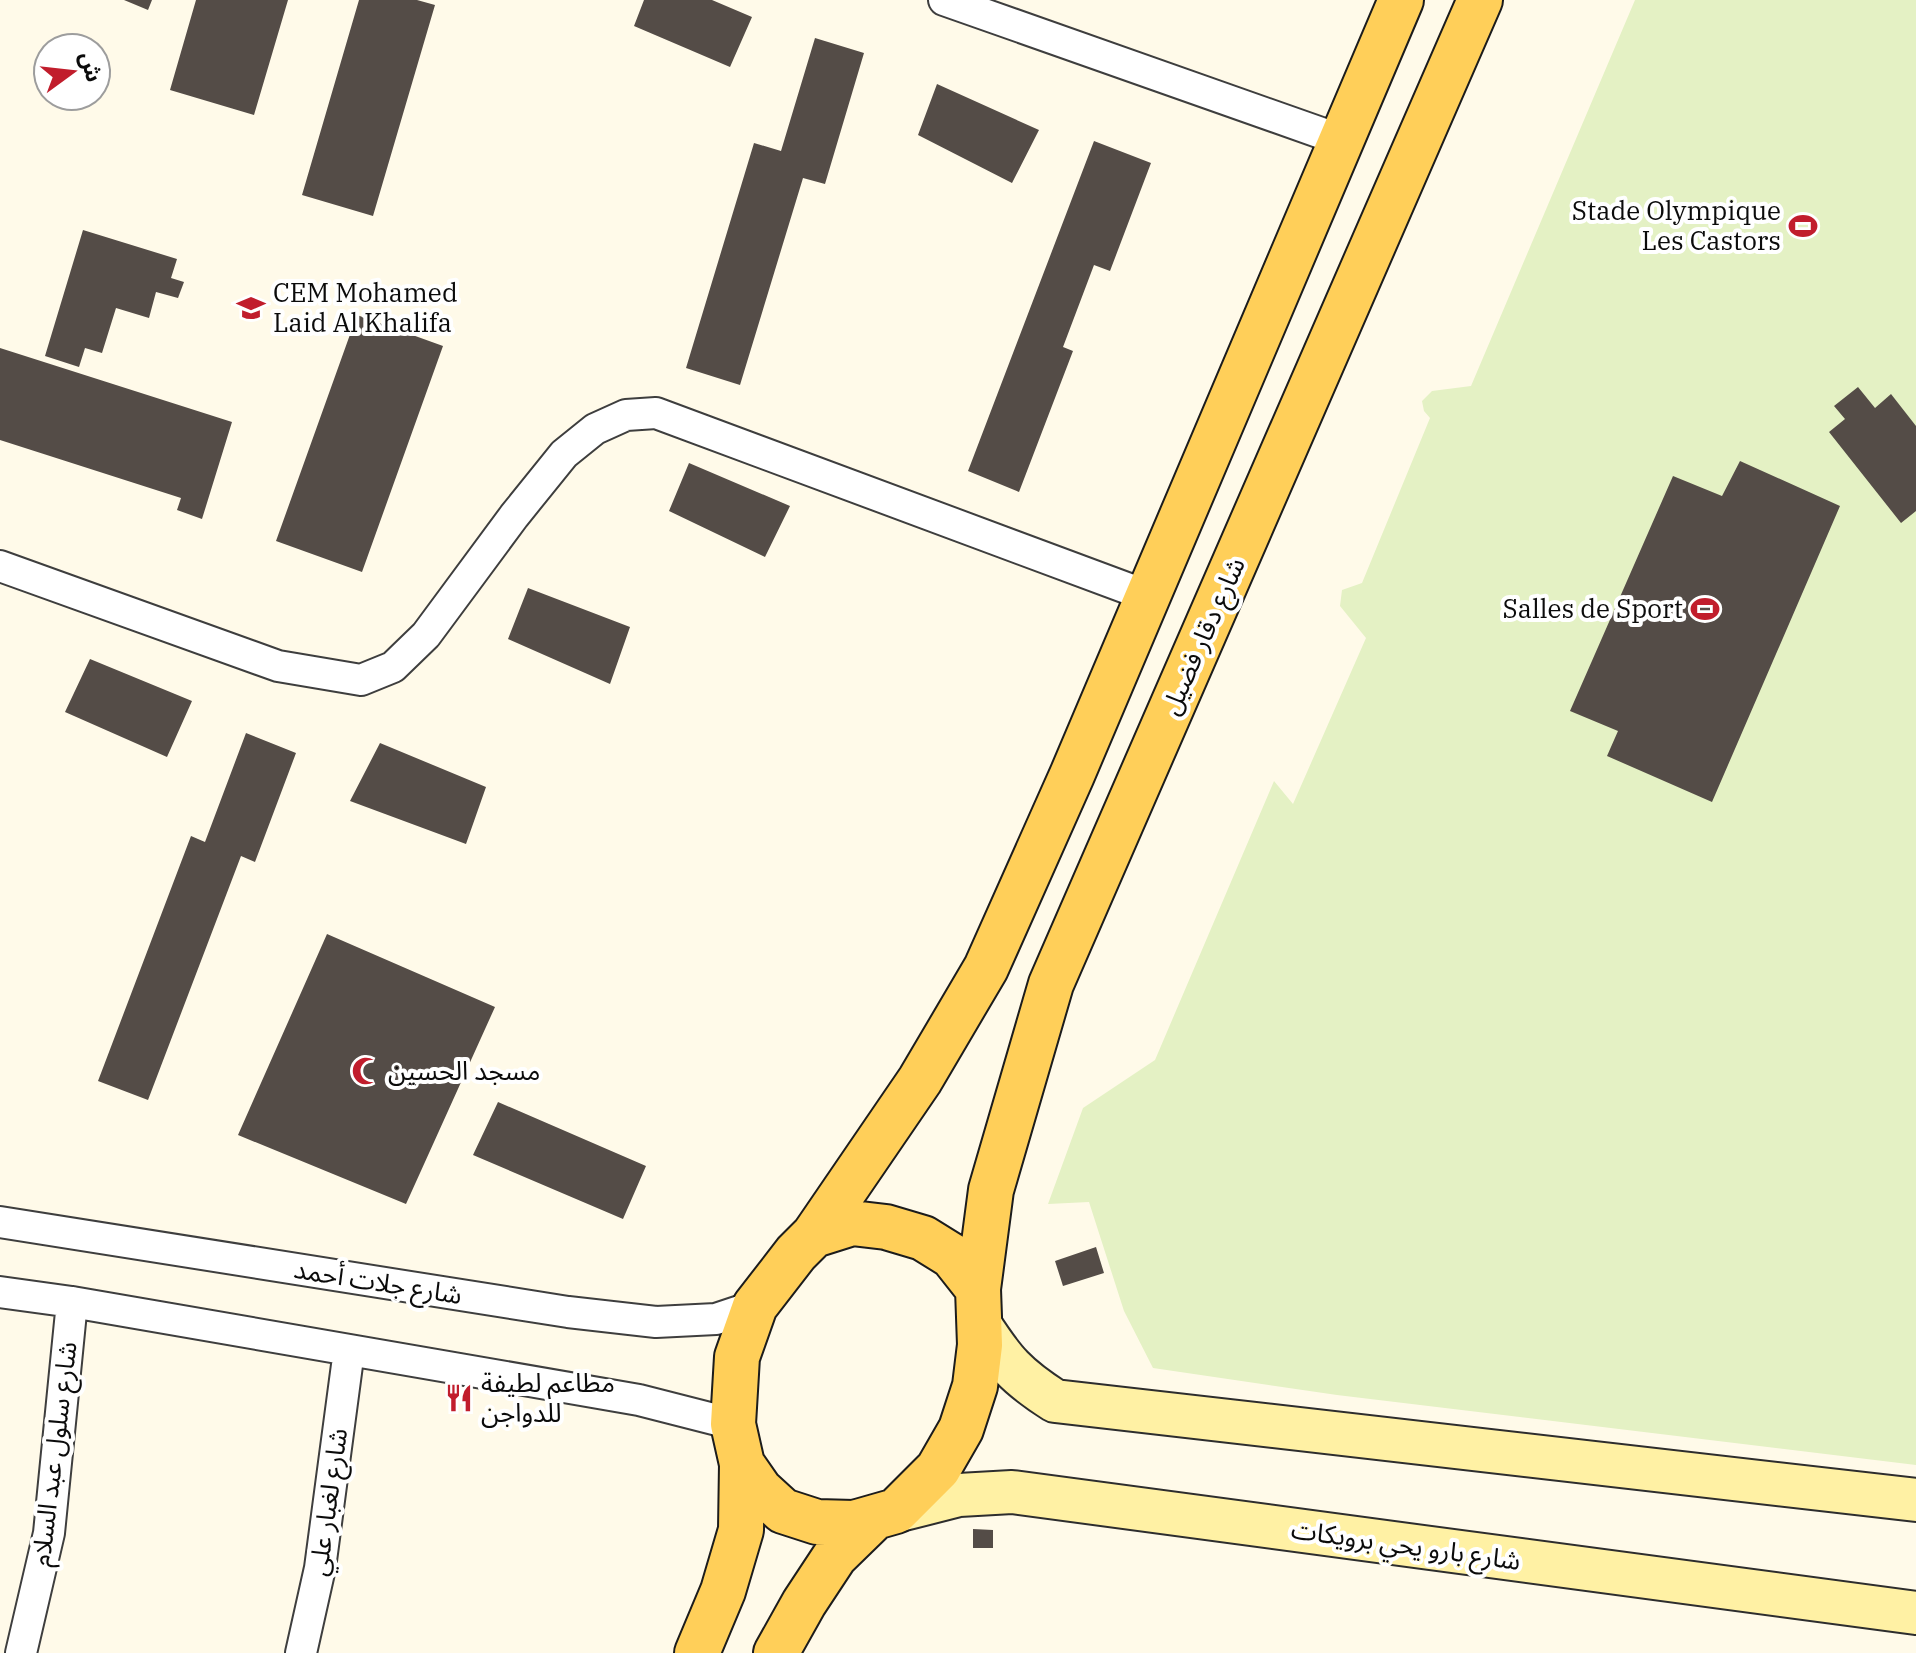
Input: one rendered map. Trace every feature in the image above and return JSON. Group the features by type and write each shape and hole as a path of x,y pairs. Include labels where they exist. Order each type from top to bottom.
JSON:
{"main road":[{"path":"697,1653 723,1591 741,1530 737,1357 755,1306 776,1276 814,1235 920,1080 986,968 1072,775 1401,0"},
{"name":"شارع دقار فضيل","path":"978,1306 991,1190 1051,984 1480,0"},
{"path":"814,1235 852,1223 886,1227 923,1238 952,1256 1002,1359 1021,1379 1055,1401 1916,1500"},
{"path":"776,1653 835,1556 938,1469 961,1429 975,1386 980,1345 978,1306"},
{"path":"737,1444 760,1490 783,1511 817,1522 854,1523 885,1514"},
{"name":"شارع بارو يحي برويكات","path":"885,1514 959,1495 1012,1492 1916,1613"}],"street":[{"path":"944,0 1341,140"},
{"path":"0,566 278,666 361,680 393,667 426,635 564,454 595,429 626,415 656,413 1148,596"},
{"name":"شارع جلات أحمد","path":"0,1222 568,1312 656,1322 716,1319 755,1306"},
{"path":"0,1292 639,1400 737,1444"},
{"name":"شارع سلول عبد السلام","path":"21,1653 49,1533 72,1302"},
{"name":"شارع لغبار علي","path":"301,1653 320,1568 349,1350"}],"green space":[{"path":"1635,0 1916,0 1916,1465 1337,1395 1153,1368 1124,1311 1089,1202 1048,1204 1083,1108 1155,1060 1274,781 1293,804 1366,638 1340,606 1342,590 1362,583 1430,418 1424,411 1422,401 1432,391 1471,386"}],"building":[{"path":"124,0 152,0 148,10"},
{"path":"196,0 288,0 254,115 170,90"},
{"path":"359,0 417,0 435,5 373,216 302,195"},
{"path":"644,0 712,0 752,17 730,67 634,26"},
{"path":"815,38 864,53 825,184 803,178 740,385 686,368 754,143 781,151"},
{"path":"937,84 1039,130 1012,183 918,135"},
{"path":"1094,141 1151,163 1110,271 1094,265 1063,347 1073,351 1019,492 968,471"},
{"path":"83,230 177,259 171,278 184,282 178,298 156,292 149,318 116,308 102,353 85,348 79,367 45,356"},
{"path":"357,315 443,346 362,572 276,541"},
{"path":"0,348 232,422 202,519 177,510 181,498 0,440"},
{"path":"1858,387 1875,408 1891,394 1916,426 1916,511 1901,523 1829,432 1845,419 1834,406"},
{"name":"Salles de Sport","path":"1740,461 1840,506 1712,802 1607,756 1618,731 1570,711 1673,476 1722,496"},
{"path":"689,463 790,506 765,557 669,511"},
{"path":"528,588 630,627 610,684 508,639"},
{"path":"90,659 192,701 167,757 65,712"},
{"path":"246,733 296,753 255,862 241,856 148,1100 98,1081 191,836 205,842"},
{"path":"380,743 486,787 466,844 350,801"},
{"name":"مسجد الحسين","path":"327,934 495,1007 406,1204 238,1135"},
{"path":"498,1102 646,1166 623,1219 473,1155"},
{"path":"1096,1247 1104,1273 1063,1286 1055,1261"},
{"path":"973,1529 993,1530 993,1548 973,1548"}],"place":[{"name":"Stade Olympique Les Castors","path":"1803,226"},
{"name":"CEM Mohamed Laid Al Khalifa","path":"251,308"},
{"name":"Salles de Sport","path":"1705,609"},
{"name":"مسجد الحسين","path":"366,1071"},
{"name":"مطاعم لطيفة للدواجن","path":"459,1398"}]}
